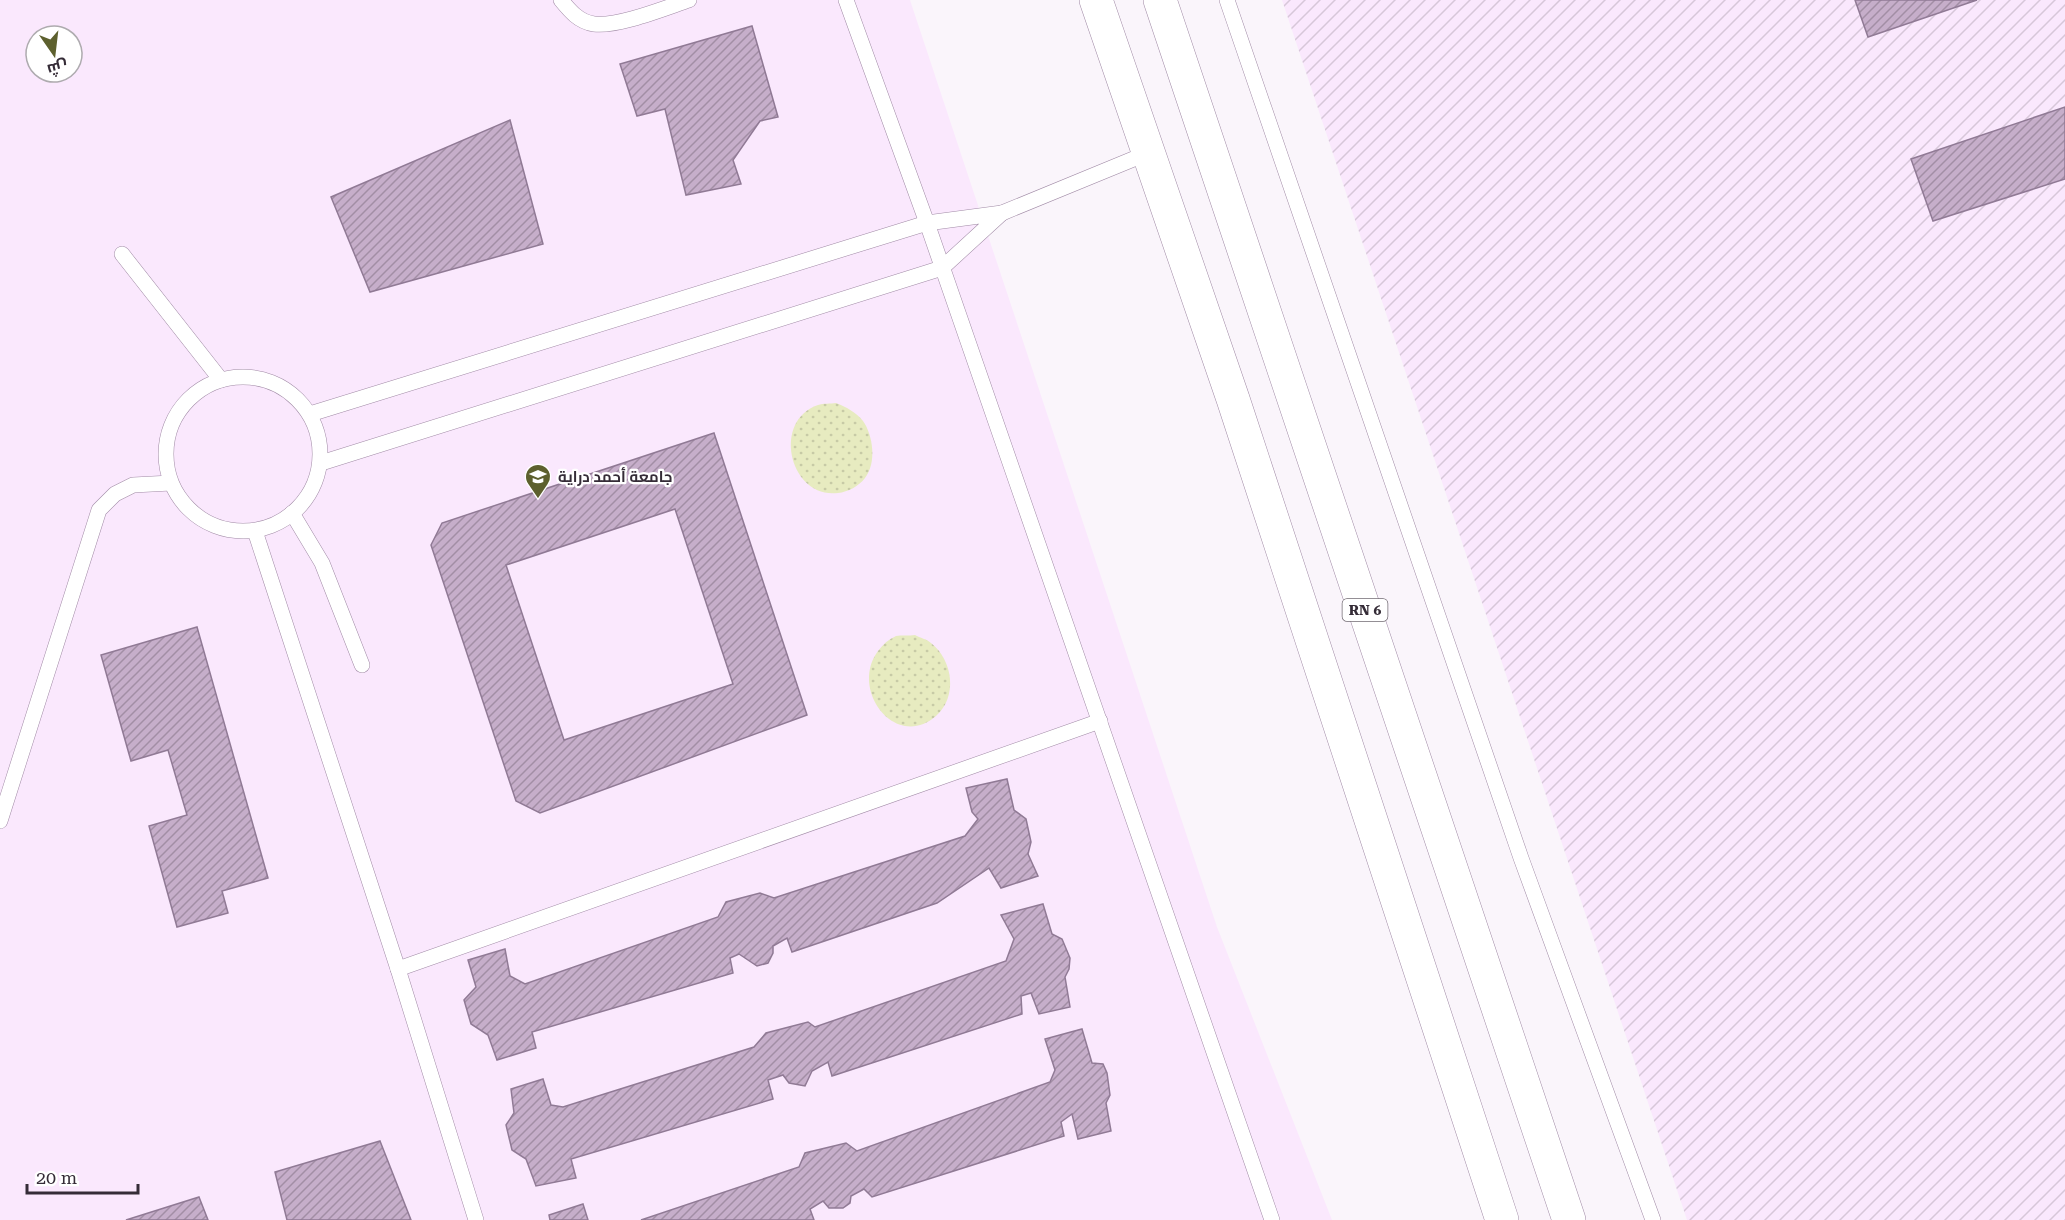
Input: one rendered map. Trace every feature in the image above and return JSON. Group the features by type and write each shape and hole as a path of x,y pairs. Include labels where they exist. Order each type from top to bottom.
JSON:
{"main road":[{"path":"1095,0 1233,399 1502,1220"},
{"name":"RN 6","path":"1160,0 1569,1220"}],"lane":[{"path":"561,0 574,16 593,24 618,22 689,0"},
{"path":"846,0 927,223 1272,1220"},
{"path":"1227,0 1521,858 1653,1220"},
{"path":"310,414 927,223 1002,213 1148,153"},
{"path":"321,463 942,268 1002,213"},
{"path":"122,254 221,380"},
{"path":"247,376 272,381 293,394 310,414 319,437 321,463 314,487 300,508 279,523 255,531 229,531 204,522 184,506 171,483 165,458 168,433 180,410 198,391 221,380 247,376"},
{"path":"0,821 99,510 115,494 133,485 171,483"},
{"path":"292,513 322,563 362,665"},
{"path":"255,531 398,969 476,1220"},
{"path":"398,969 1100,721"}],"shaded area":[{"name":"جامعة أحمد دراية","path":"0,0 910,0 1217,927 1332,1220 0,1220"},
{"path":"1282,0 2065,0 2065,1220 1687,1220"}],"green space":[{"path":"836,403 851,410 863,421 871,441 871,465 865,478 853,488 838,493 821,492 808,484 798,472 792,457 791,441 795,426 803,414 818,405"},
{"path":"915,635 929,642 944,659 950,679 950,689 948,699 936,716 921,725 906,726 892,721 881,711 873,698 869,683 871,666 884,644 896,636"}],"building":[{"path":"1855,0 1977,0 1868,37"},
{"path":"752,26 778,117 760,121 733,160 741,184 686,195 665,109 637,116 620,64"},
{"path":"2065,107 2065,179 1933,221 1911,159"},
{"path":"510,120 543,244 370,292 331,197"},
{"path":"714,433 807,715 540,813 516,801 431,545 442,523","holes":["675,509 733,684 564,740 506,565"]},
{"path":"197,627 268,878 222,891 228,913 177,927 149,826 187,815 168,750 131,761 101,655"},
{"path":"1007,779 1014,810 1026,819 1031,842 1028,854 1038,876 1001,888 989,868 937,903 792,952 787,938 773,946 773,953 768,963 757,966 739,954 730,958 733,973 532,1032 536,1048 497,1060 488,1035 471,1024 464,1000 476,987 468,960 505,949 510,976 525,984 718,917 726,902 760,893 774,898 965,836 978,819 972,812 966,788"},
{"path":"1043,904 1052,934 1062,939 1070,958 1069,969 1065,977 1070,1007 1039,1014 1031,993 1021,996 1022,1014 832,1076 828,1062 812,1071 805,1086 789,1083 783,1075 768,1080 773,1099 571,1159 576,1178 536,1186 526,1159 512,1150 506,1125 514,1113 511,1089 543,1079 551,1105 563,1107 754,1047 766,1033 808,1022 815,1027 1006,961 1014,939 1001,915"},
{"path":"1082,1029 1092,1063 1103,1064 1107,1073 1110,1095 1106,1103 1111,1131 1078,1139 1072,1114 1061,1122 1064,1136 872,1197 864,1189 851,1196 850,1203 843,1208 829,1208 823,1201 810,1209 814,1220 641,1220 799,1167 805,1153 846,1143 857,1151 1050,1082 1055,1070 1045,1039"},
{"path":"380,1141 411,1220 287,1220 275,1172"},
{"path":"199,1197 208,1220 126,1220"},
{"path":"583,1204 588,1220 550,1220 549,1215"}],"place":[{"name":"جامعة أحمد دراية","path":"538,500"}]}
